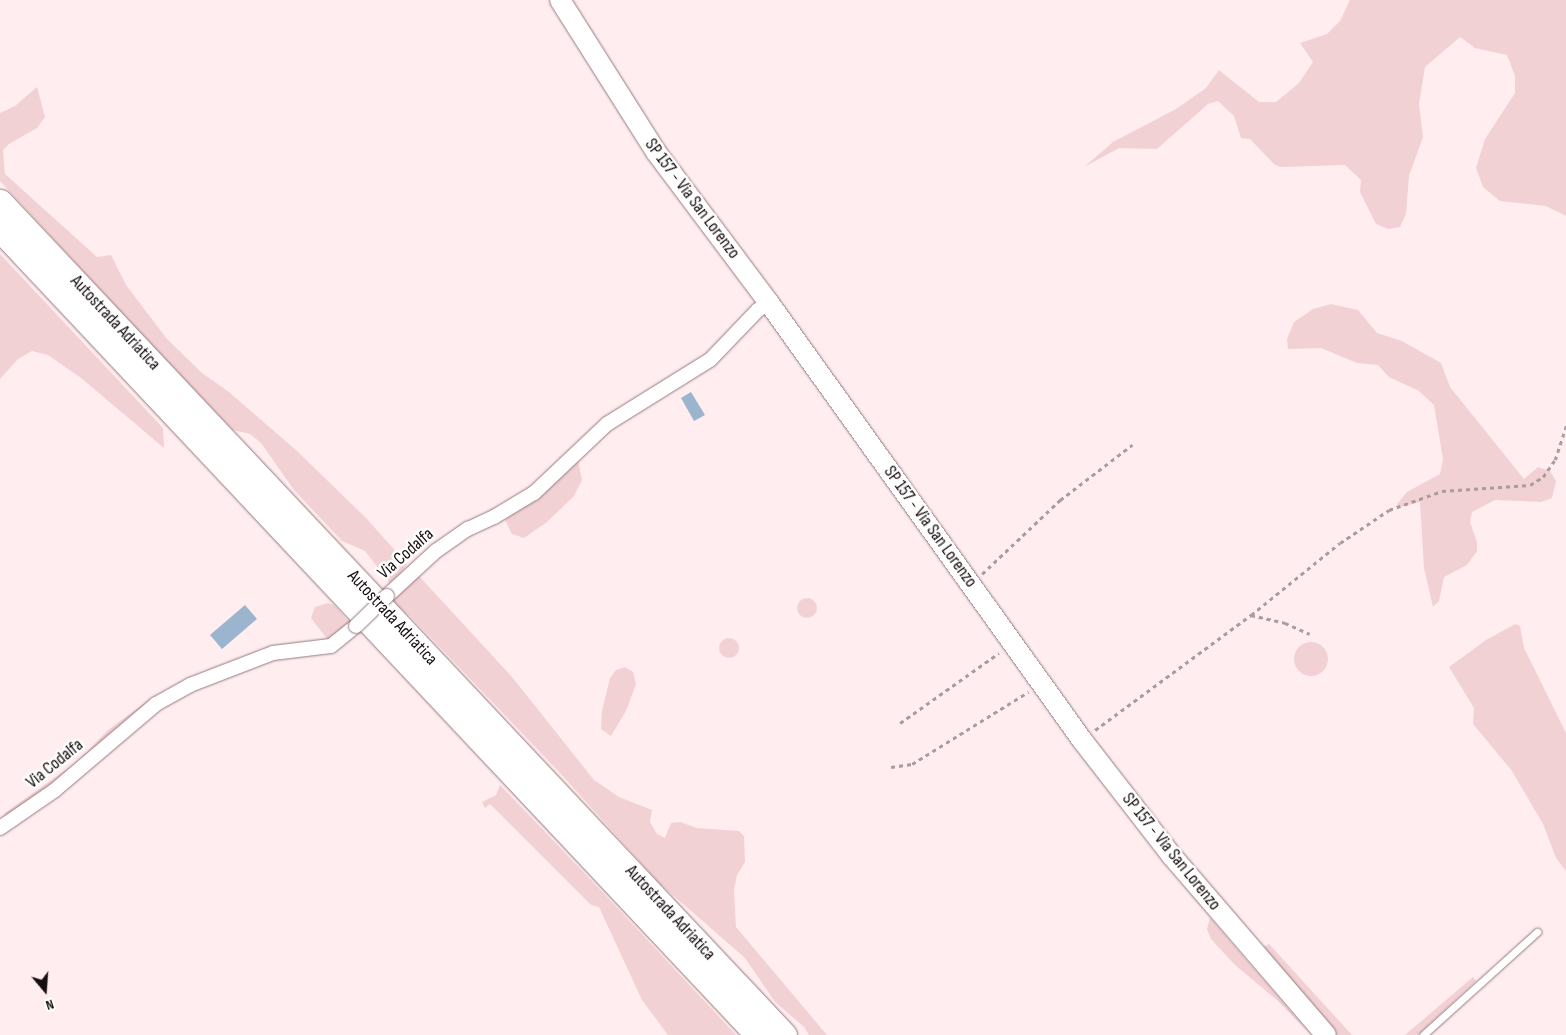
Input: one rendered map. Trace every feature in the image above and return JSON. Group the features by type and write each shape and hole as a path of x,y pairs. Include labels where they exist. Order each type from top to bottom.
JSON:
{"highway":[{"name":"Autostrada Adriatica","path":"0,202 784,1035"},
{"name":"Autostrada Adriatica","path":"0,230 758,1035"}],"main road":[{"name":"SP 157 - Via San Lorenzo","path":"560,0 656,152 769,303 1082,740 1172,856 1326,1035"}],"street":[{"name":"Via Codalfa","path":"0,828 55,790 156,704 190,685 274,653 331,646 356,626 436,551 468,529 494,517 534,493 607,424 710,360 758,310 769,303"}],"lane":[{"path":"1423,1035 1536,932"}],"path":[{"path":"1082,740 1251,615 1340,543 1389,510 1442,491 1530,484 1543,477 1555,460 1566,426"},
{"path":"971,585 1060,500 1132,445"},
{"path":"1251,615 1285,623 1310,634"},
{"path":"900,723 1012,643"},
{"path":"891,767 921,760 1041,684"}],"shaded area":[{"path":"1350,0 1566,0 1566,216 1546,206 1500,201 1483,187 1476,168 1485,139 1515,93 1515,76 1507,55 1475,48 1460,37 1425,67 1419,104 1423,137 1409,176 1406,214 1400,227 1388,229 1376,224 1360,192 1361,180 1345,165 1280,167 1274,164 1250,139 1241,138 1234,116 1218,101 1208,104 1157,149 1119,148 1084,167 1113,142 1176,109 1206,88 1219,70 1259,102 1276,102 1299,83 1313,62 1300,43 1327,34 1340,21"},
{"path":"37,87 45,117 37,128 9,144 3,150 5,174 97,257 111,255 126,285 167,339 202,373 229,392 297,451 367,519 407,564 392,586 365,551 342,541 294,490 261,443 250,434 233,430 187,384 0,181 0,113 15,106"},
{"path":"0,254 163,428 164,448 81,378 48,355 32,351 18,359 0,379"},
{"path":"1331,304 1358,310 1377,333 1402,341 1441,363 1450,387 1524,479 1538,467 1550,471 1556,481 1552,498 1541,502 1495,500 1472,512 1470,522 1477,542 1477,551 1467,565 1444,577 1439,601 1433,607 1424,568 1420,502 1398,508 1397,504 1407,492 1440,474 1443,459 1434,405 1419,391 1389,377 1378,365 1357,363 1321,348 1288,349 1287,339 1294,322 1313,309"},
{"path":"578,461 582,480 574,496 547,522 524,538 512,534 505,520"},
{"path":"418,575 512,677 594,780 619,797 652,810 650,822 657,834 665,838 671,823 680,822 697,828 739,831 744,836 745,862 737,875 734,890 736,927 827,1035 809,1035 804,1027 775,1002 745,958 659,883 561,774 411,617 392,602"},
{"path":"807,598 814,601 817,608 814,615 807,618 800,615 797,608 800,601"},
{"path":"328,603 334,605 352,625 328,640 311,618 315,607"},
{"path":"1515,624 1520,626 1524,648 1566,733 1566,871 1556,858 1543,824 1512,771 1473,724 1474,708 1449,667 1486,640"},
{"path":"729,638 736,641 739,648 736,655 729,658 722,655 719,648 722,641"},
{"path":"1311,642 1318,643 1323,647 1327,652 1327,666 1323,671 1318,675 1311,676 1304,675 1299,671 1295,666 1294,659 1295,652 1299,647 1304,643"},
{"path":"625,667 633,672 636,684 626,711 611,736 601,729 602,711 610,678 616,670"},
{"path":"150,699 157,700 0,826 5,813 77,762 108,730"},
{"path":"500,785 736,1035 668,1035 642,1000 599,907 591,905 490,804 485,808 482,802 496,795"},
{"path":"1210,918 1311,1035 1278,1001 1235,965 1211,939 1207,929"},
{"path":"1269,944 1352,1035 1333,1035 1258,950"},
{"path":"1473,977 1476,981 1418,1035 1405,1035"}],"building":[{"path":"691,392 705,415 694,421 681,398"},
{"path":"245,605 257,619 222,649 210,635"}]}
